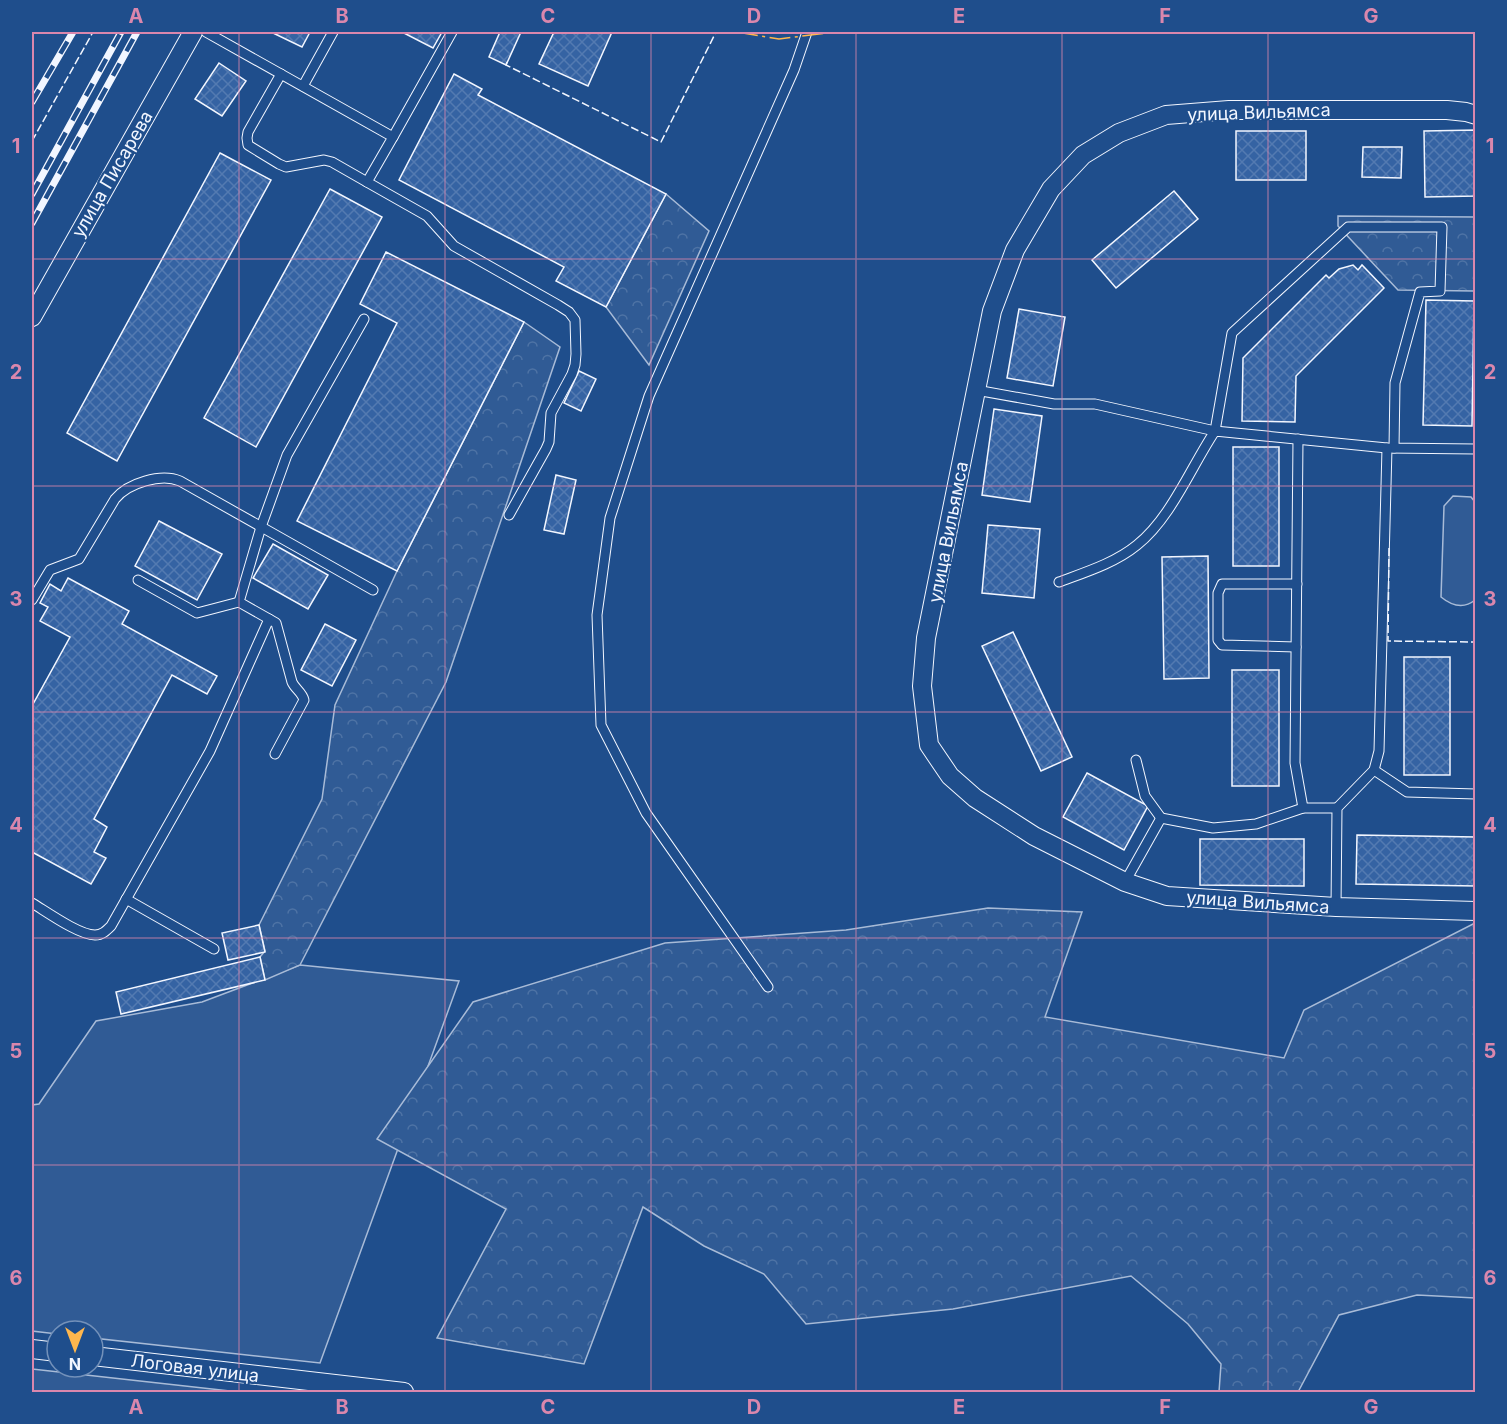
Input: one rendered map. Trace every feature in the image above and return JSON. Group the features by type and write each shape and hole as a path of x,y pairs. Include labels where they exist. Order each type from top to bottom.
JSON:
{"street":[{"name":"улица Писарева","path":"32,317 193,32"},
{"name":"улица Вильямса","path":"1476,115 1447,110 1229,110 1166,115 1119,133 1083,155 1051,189 1015,250 992,311 926,638 922,686 929,745 950,776 975,798 1034,836 1125,882 1167,896 1336,907 1476,911"},
{"name":"Логовая улица","path":"105,1357 404,1392"}],"lane":[{"path":"206,32 393,137"},
{"path":"303,86 333,32"},
{"path":"367,182 452,32"},
{"path":"768,987 646,813 601,724 597,615 610,518 649,396 794,70 807,32"},
{"path":"281,74 248,132 248,145 286,167 324,160 332,162 427,216 454,246 558,305 569,312 574,320 575,365 551,413 549,442 546,449 509,515"},
{"path":"1059,582 1102,566 1138,544 1165,514 1215,431 1233,333 1348,227 1442,227 1440,291 1420,292 1395,383 1379,752 1374,770 1337,808 1336,907"},
{"path":"238,602 261,527 287,455 363,319"},
{"path":"976,390 1054,404 1095,404 1215,431 1391,448 1476,449"},
{"path":"1298,439 1295,763 1303,808"},
{"path":"32,600 50,570 79,559 121,491 165,478 173,478 373,590"},
{"path":"138,580 197,614 238,602 276,623 292,682 303,694 304,700 275,754"},
{"path":"1296,646 1222,645 1218,640 1218,593 1222,584 1297,584"},
{"path":"32,903 85,933 96,935 104,933 111,926 210,752 269,619"},
{"path":"1136,760 1145,796 1161,818 1213,828 1256,824 1303,808 1337,808"},
{"path":"1374,770 1407,792 1476,794"},
{"path":"1125,882 1161,818"},
{"path":"126,899 214,948"}],"green space":[{"path":"666,194 709,231 649,365 606,307"},
{"path":"1338,216 1475,217 1474,291 1398,290 1338,226"},
{"path":"524,322 560,347 446,682 300,965 265,980 260,957 265,951 259,925 322,799 335,705 397,571"},
{"path":"1453,496 1471,497 1475,502 1475,600 1467,605 1449,603 1441,597 1444,506"},
{"path":"988,908 1082,912 1045,1017 1284,1058 1304,1010 1475,923 1475,1298 1417,1295 1339,1315 1298,1392 1219,1392 1221,1364 1188,1324 1131,1276 953,1309 806,1324 764,1274 704,1246 643,1207 584,1364 437,1338 506,1209 377,1139 473,1002 665,943 846,930"},
{"path":"300,965 459,981 320,1363 105,1339 105,1319 45,1319 45,1333 32,1331 32,1105 39,1104 96,1021 202,1002"},
{"path":"32,1369 45,1370 45,1379 105,1379 105,1377 239,1392 32,1392"}],"building":[{"path":"271,32 310,32 302,47"},
{"path":"402,32 442,32 433,48"},
{"path":"500,32 521,32 506,65 489,57"},
{"path":"554,32 612,32 588,86 539,64"},
{"path":"219,63 246,81 222,116 195,99"},
{"path":"454,74 482,89 478,95 666,194 606,307 556,281 564,267 399,180"},
{"path":"1476,130 1476,196 1425,197 1424,131"},
{"path":"1236,131 1306,131 1306,180 1236,180"},
{"path":"1363,147 1402,147 1401,178 1362,177"},
{"path":"220,153 271,180 117,461 67,433"},
{"path":"330,189 382,217 256,447 204,418"},
{"path":"1174,191 1198,219 1116,288 1092,260"},
{"path":"386,252 524,322 397,571 297,521 397,323 360,304"},
{"path":"1353,265 1358,270 1362,265 1384,288 1296,376 1295,422 1242,421 1243,358 1326,275 1329,278 1339,269"},
{"path":"1426,300 1474,301 1472,426 1423,425"},
{"path":"1019,309 1065,317 1053,386 1007,378"},
{"path":"579,371 596,379 581,411 564,403"},
{"path":"994,409 1042,416 1030,502 982,495"},
{"path":"1233,447 1279,447 1279,566 1233,566"},
{"path":"556,475 576,480 564,534 544,530"},
{"path":"159,521 222,554 197,600 135,566"},
{"path":"988,525 1040,529 1034,598 982,593"},
{"path":"273,544 328,575 308,609 253,578"},
{"path":"1208,556 1209,678 1164,679 1162,557"},
{"path":"68,578 129,611 122,624 217,676 207,694 172,675 94,819 107,827 94,852 106,858 91,884 32,852 32,706 70,637 40,621 48,607 40,603 50,584 61,591"},
{"path":"325,624 356,640 332,686 301,670"},
{"path":"1013,632 1072,757 1041,771 982,646"},
{"path":"1404,657 1450,657 1450,775 1404,775"},
{"path":"1232,670 1279,670 1279,786 1232,786"},
{"path":"1087,773 1148,806 1124,850 1063,817"},
{"path":"1357,835 1476,837 1476,886 1356,884"},
{"path":"1200,839 1304,839 1304,886 1200,885"},
{"path":"259,925 265,952 228,960 222,933"},
{"path":"260,957 265,980 121,1014 116,992"}],"railway":[{"path":"32,102 73,32"},
{"path":"32,194 121,32"},
{"path":"32,223 137,32"}],"fence":[{"path":"32,141 93,32"},
{"path":"507,62 506,65 661,142 716,32"},
{"path":"1389,548 1388,641 1476,642"}],"power":[{"path":"737,32 779,39 835,32"}]}
